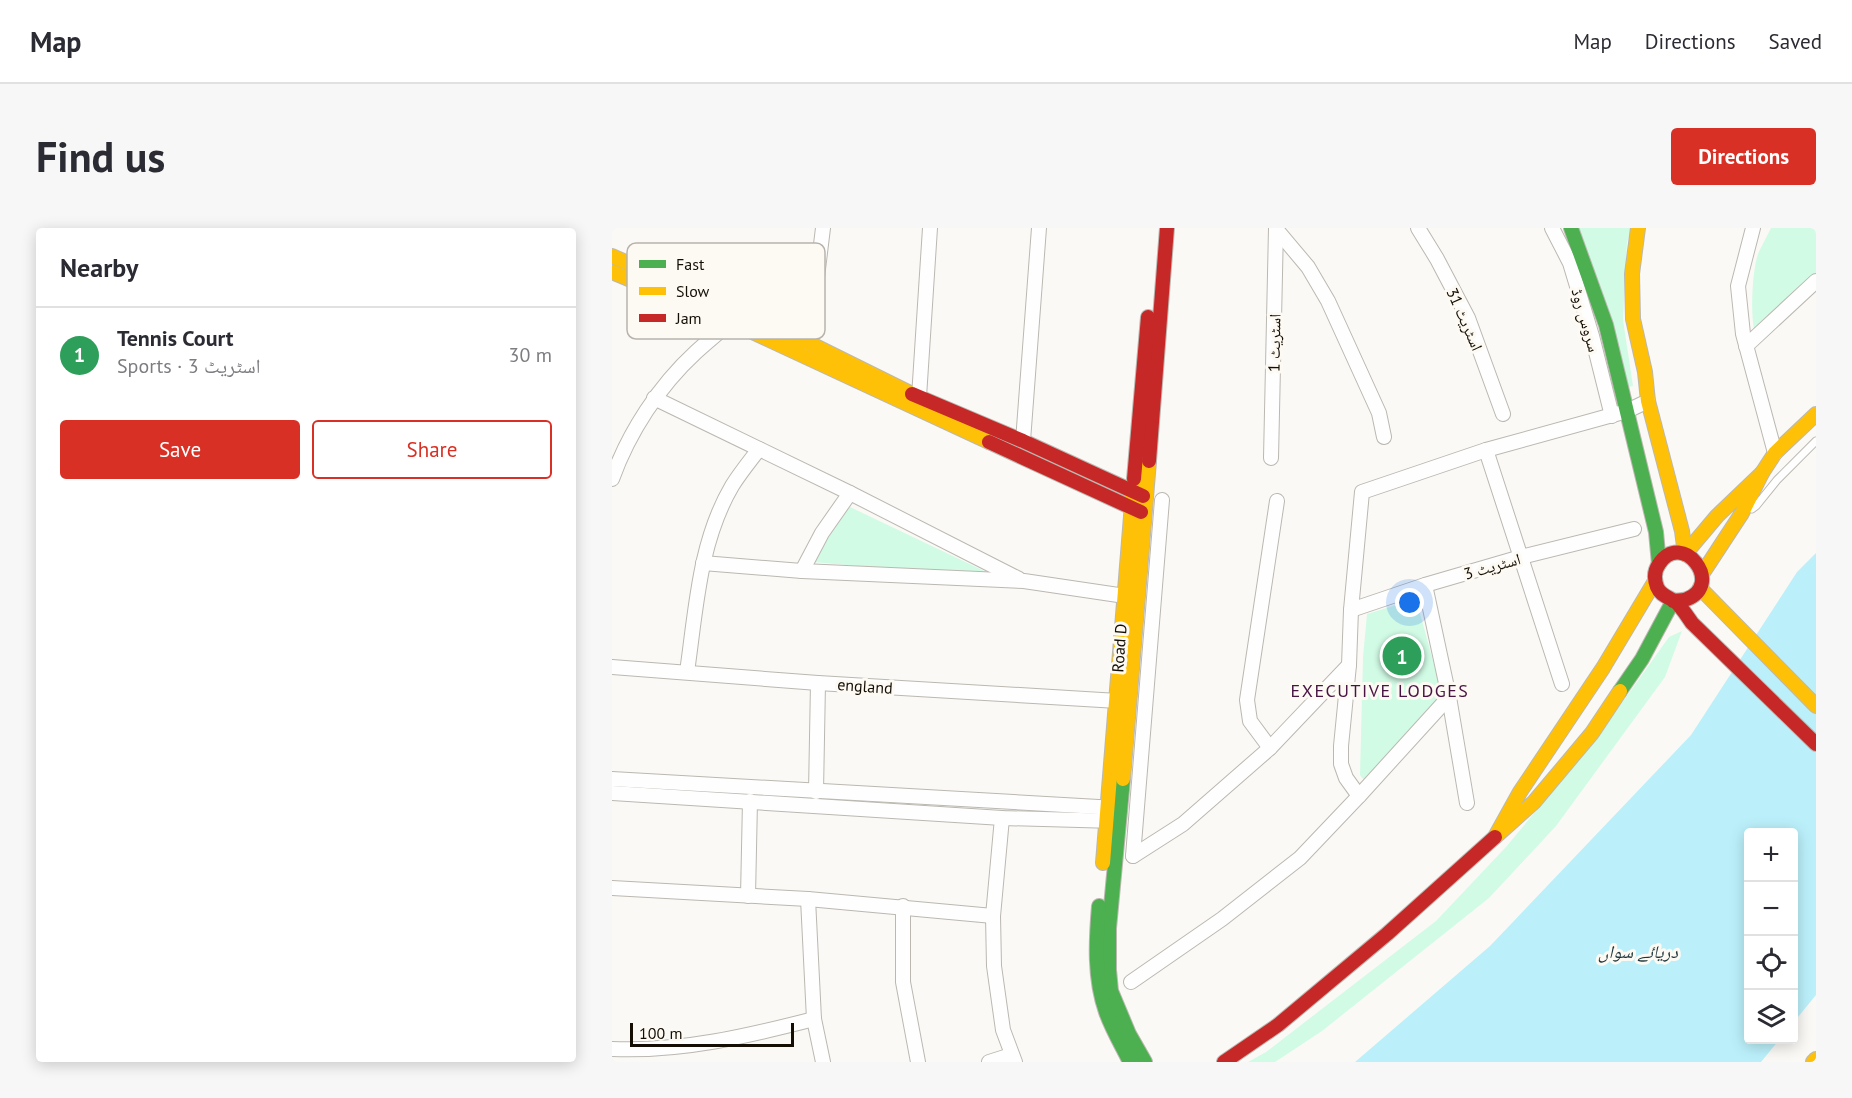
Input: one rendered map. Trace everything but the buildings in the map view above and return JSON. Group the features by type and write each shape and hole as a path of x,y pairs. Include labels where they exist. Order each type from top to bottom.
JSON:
{"street":[{"path":"821,243 823,228"},
{"path":"919,397 930,228"},
{"path":"1023,441 1039,228"},
{"name":"Road D","path":"1130,1062 1105,1011 1098,974 1096,932 1114,814 1139,511 1155,228"},
{"name":"Road D","path":"1140,495 1167,228"},
{"name":"اسٹریٹ 31","path":"1418,228 1468,318 1503,414"},
{"name":"سروس روڈ","path":"1552,228 1570,263 1592,336 1612,416"},
{"path":"1571,228 1606,325 1656,532 1659,564"},
{"path":"1638,228 1632,273 1633,319 1645,372 1648,401 1682,531 1685,554"},
{"path":"1754,228 1738,286 1743,334 1775,453"},
{"path":"1276,229 1308,267 1328,301 1379,412 1384,437"},
{"name":"اسٹریٹ 1","path":"1271,458 1276,229"},
{"path":"613,259 627,265"},
{"path":"612,272 627,278"},
{"path":"1746,346 1816,281"},
{"path":"612,479 623,452 654,398 694,353 711,339"},
{"path":"768,339 1139,511"},
{"path":"801,339 919,397 1023,441 1140,495"},
{"path":"810,339 810,343"},
{"path":"654,398 1024,581"},
{"path":"1359,796 1346,778 1341,764 1341,746 1362,492 1486,450 1612,416 1648,401"},
{"path":"1685,554 1717,516 1762,472 1775,453 1816,414"},
{"path":"687,672 703,563 714,527 732,487 759,449"},
{"path":"1486,450 1562,684"},
{"path":"1673,601 1689,599 1743,514 1762,472"},
{"path":"802,571 822,533 850,493"},
{"path":"1162,500 1133,856 1183,824 1270,748 1349,665"},
{"path":"1270,748 1250,721 1247,700 1277,501"},
{"name":"Road D","path":"1139,511 1125,596 1118,701 1109,928 1112,991 1129,1034 1145,1062"},
{"name":"اسٹریٹ 3","path":"1351,610 1425,585 1634,529"},
{"path":"1495,837 1520,792 1603,668 1655,580 1659,564 1673,554 1685,554 1697,562 1701,581 1719,609 1816,706"},
{"path":"703,563 802,571 1024,581 1125,596"},
{"path":"1655,580 1661,594 1673,601 1695,626 1816,744"},
{"path":"1425,585 1449,697 1467,802"},
{"path":"1224,1062 1278,1025 1387,934 1534,802 1592,733 1642,659 1673,601"},
{"path":"1652,640 1659,632 1677,621 1695,626"},
{"name":"england","path":"612,667 818,683 1118,701"},
{"path":"816,792 818,683"},
{"path":"1131,982 1222,919 1300,858 1449,697"},
{"path":"612,779 1114,814"},
{"path":"612,793 1002,818 1114,814"},
{"path":"748,896 750,801"},
{"path":"989,1062 1013,1058 1003,1030 994,966 993,916 1002,818"},
{"path":"612,888 808,899 993,916"},
{"path":"808,899 814,1019 823,1062"},
{"path":"903,906 903,982 918,1062"},
{"path":"612,1049 691,1046 751,1036 814,1019"}],"lane":[{"path":"1743,514 1756,506 1777,480 1816,441"}],"green space":[{"path":"1576,228 1632,228 1627,242 1623,320 1633,386 1625,388"},
{"path":"1771,228 1816,228 1816,277 1755,334 1752,305 1754,271 1758,254"},
{"path":"850,507 999,578 812,562 830,529"},
{"path":"1416,599 1443,697 1366,783 1360,775 1363,657 1367,614"},
{"path":"1682,631 1665,677 1556,826 1489,898 1322,1031 1275,1062 1248,1062 1266,1052 1436,921 1506,847 1599,735 1669,637"}],"water":[{"name":"دریائے سواں","path":"1816,553 1816,995 1798,1017 1798,828 1744,828 1744,1044 1776,1044 1761,1062 1355,1062 1490,946 1691,735 1797,572"}],"traffic: fast":[{"path":"1571,228 1606,325 1656,532 1659,564"},
{"path":"1620,691 1642,659 1673,601"},
{"path":"1123,779 1109,928 1109,970 1111,991 1129,1034 1145,1062"},
{"path":"1099,906 1097,946 1099,986 1108,1018 1130,1062"}],"traffic: slow":[{"path":"1638,228 1632,274 1633,319 1645,372 1648,401 1682,531 1685,554"},
{"path":"612,256 627,263"},
{"path":"612,272 627,278"},
{"path":"768,339 989,442"},
{"path":"800,339 912,394"},
{"path":"1762,473 1775,453 1816,414"},
{"path":"1123,779 1149,461"},
{"path":"1685,554 1717,516 1762,473 1742,513 1702,574"},
{"path":"1103,863 1134,479"},
{"path":"1620,691 1592,733 1534,802 1495,837 1520,792 1603,668 1655,581"},
{"path":"1700,588 1816,706"},
{"path":"1813,1062 1816,1059"}],"traffic: jam":[{"path":"1149,461 1167,228"},
{"path":"1134,479 1148,317"},
{"path":"912,394 1023,441 1143,496"},
{"path":"989,442 1141,512"},
{"path":"1673,601 1675,601 1676,601 1684,600 1687,599 1698,592 1702,582 1701,572 1696,563 1688,556 1678,553 1668,555 1657,567 1655,578 1659,590 1664,595 1672,600 1675,602 1678,604 1692,623 1816,744"},
{"path":"1224,1062 1278,1025 1387,934 1495,837"}],"place":[{"name":"Tennis Court","path":"1402,656"}],"district":[{"name":"EXECUTIVE LODGES","path":"1380,691"}]}
